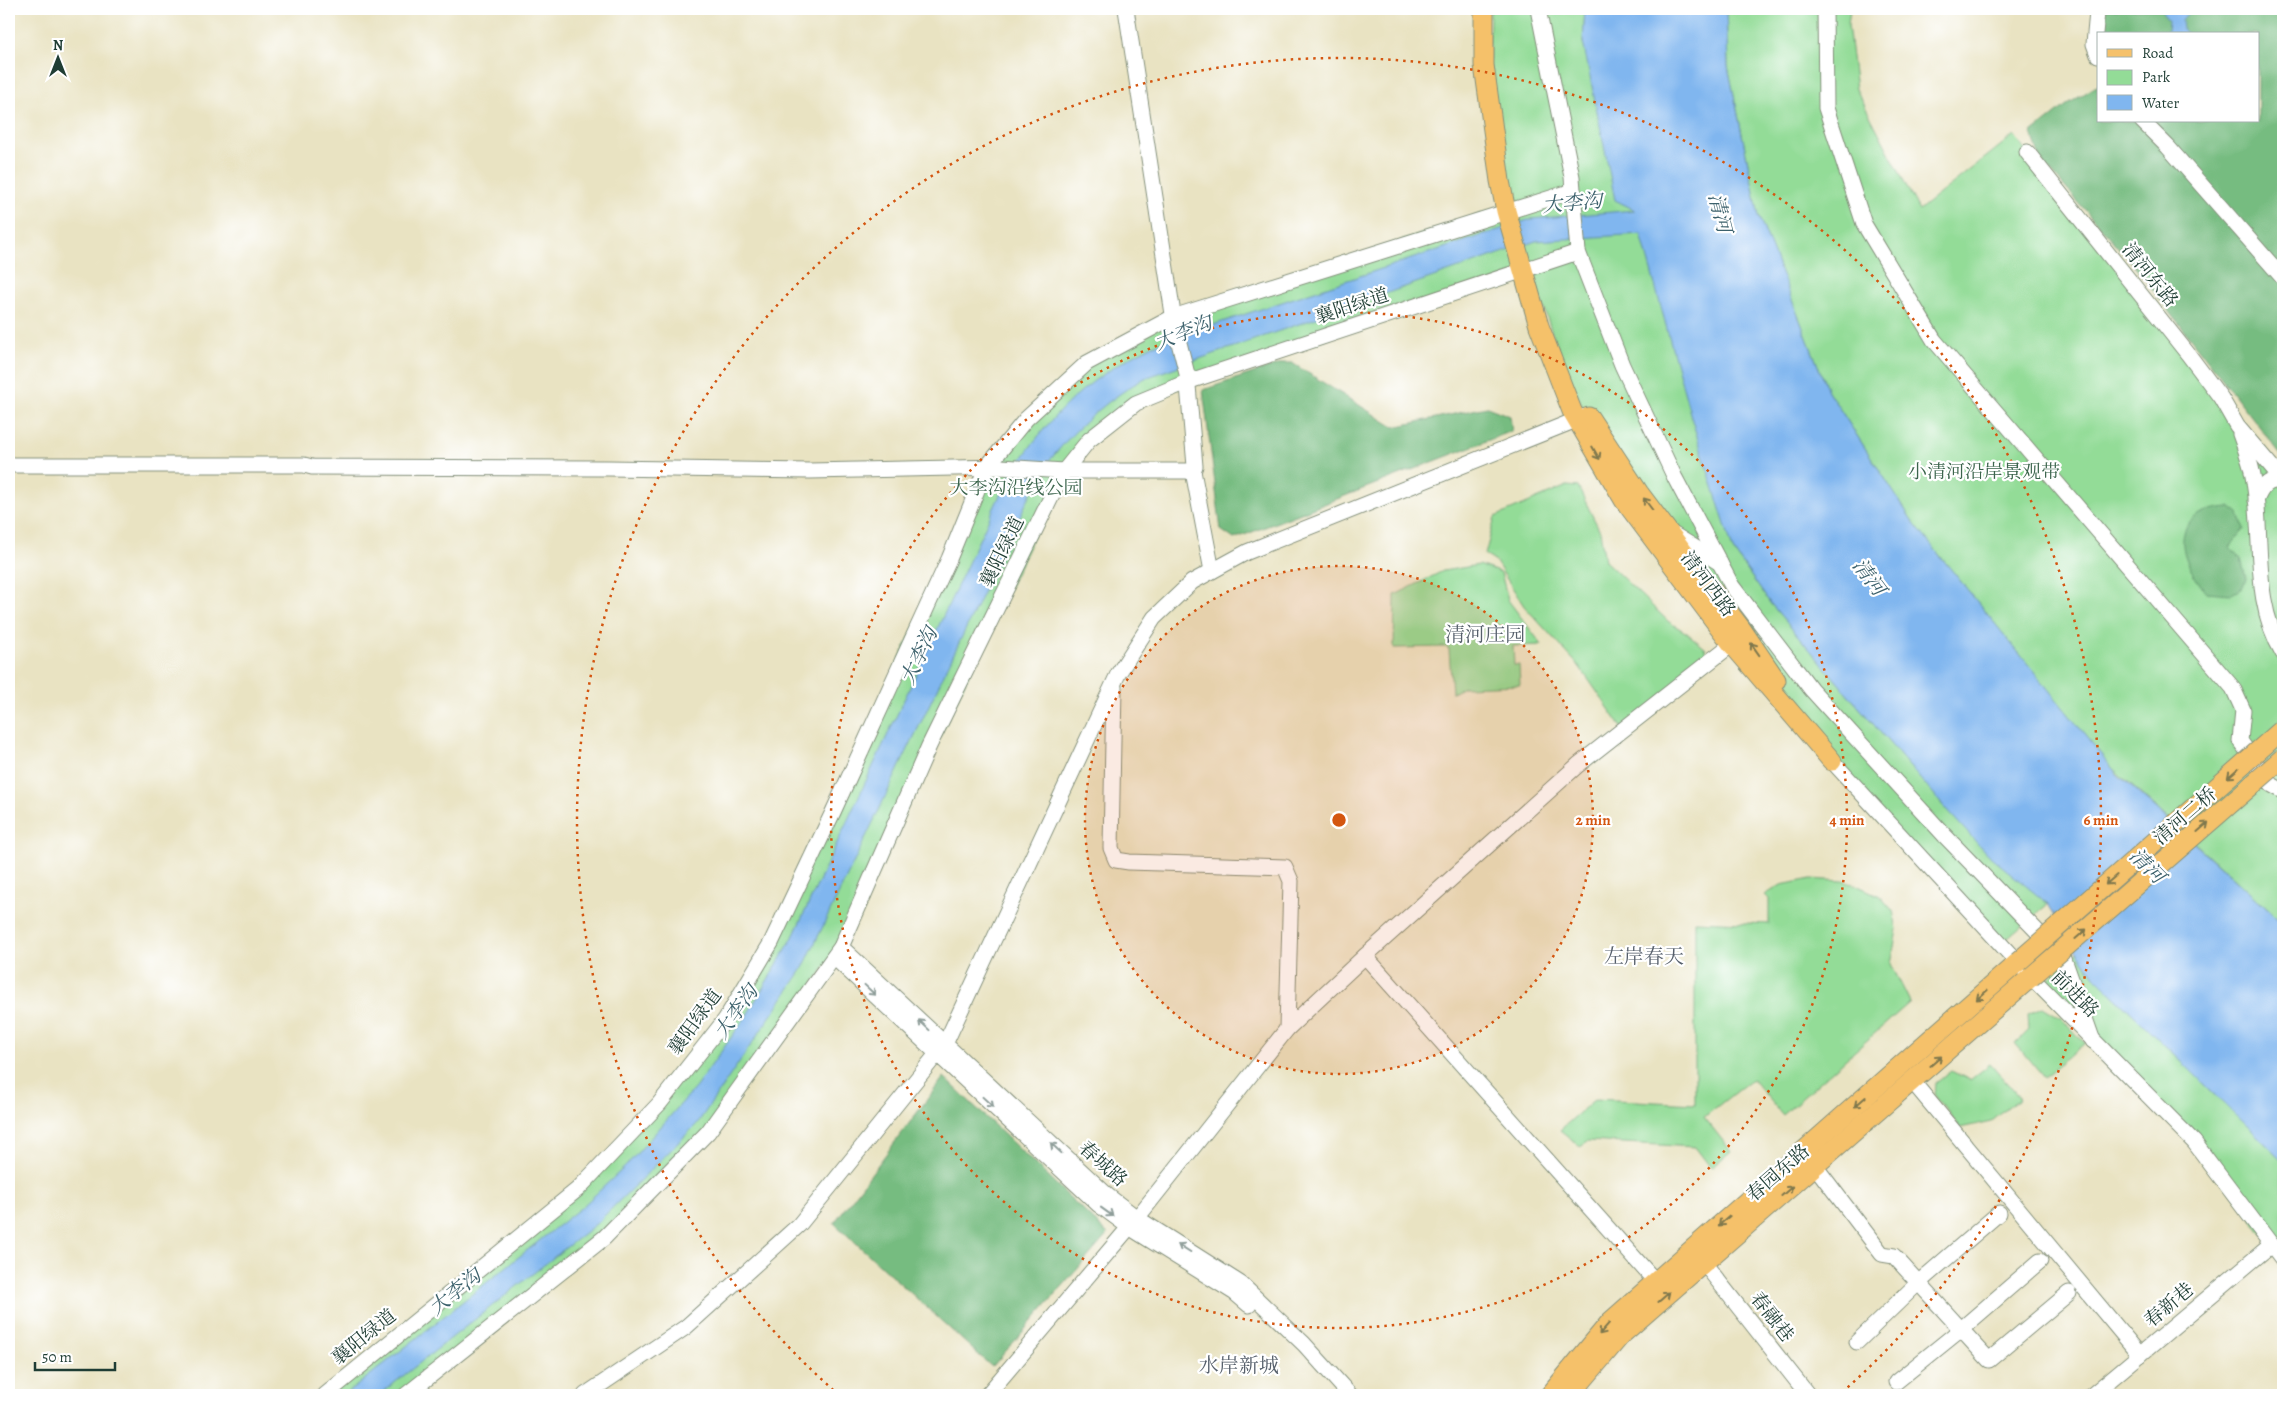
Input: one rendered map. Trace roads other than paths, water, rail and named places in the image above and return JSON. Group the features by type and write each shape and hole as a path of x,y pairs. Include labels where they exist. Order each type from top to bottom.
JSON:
{"main road":[{"path":"1484,9 1484,65 1500,182 1512,215 1526,266 1583,414 1624,500 1732,644 1832,761"},
{"path":"1496,9 1496,61 1512,215"},
{"name":"清河西路","path":"1583,414 1639,493 1742,630 1832,761"},
{"name":"清河二桥","path":"2018,962 2283,729"},
{"name":"清河二桥","path":"2031,978 2283,758"},
{"name":"春园东路","path":"1550,1395 1611,1321 2018,962"},
{"name":"春园东路","path":"1570,1395 1621,1335 2031,978"}],"street":[{"path":"1126,9 1174,317 1187,378 1194,471 1212,572"},
{"path":"1538,9 1573,194 1577,248 1622,365 1675,478 1732,586 1811,689 1946,837 2064,960 2093,1040"},
{"path":"1824,9 1826,108 1864,224 1934,340 2233,688 2243,710 2240,741 2272,785 2283,791"},
{"path":"2097,52 2094,44 2097,12 2101,9"},
{"path":"2143,122 2168,147 2283,278"},
{"name":"清河东路","path":"2027,152 2188,354 2221,398 2237,426 2283,481"},
{"name":"襄阳绿道","path":"325,1395 578,1189 659,1104 725,1020 771,943 949,559 986,468 1026,419 1087,363 1174,317 1512,215 1573,194"},
{"name":"襄阳绿道","path":"406,1395 604,1238 701,1139 838,952 929,746 1064,471 1089,440 1136,403 1187,378 1577,248"},
{"path":"585,1395 686,1327 799,1225 941,1049 1114,681 1154,618 1192,582 1247,552 1583,414"},
{"name":"清河东路","path":"2237,426 2251,468 2256,501 2263,596 2268,620 2283,653"},
{"path":"9,464 810,471 1015,468 1064,471 1194,471"},
{"path":"2256,501 2261,487 2270,482 2283,481"},
{"path":"1667,530 1721,564"},
{"path":"987,1395 1133,1223 1287,1028 1578,765 1732,644"},
{"path":"1114,681 1111,848 1116,860 1285,867 1291,882 1287,1028"},
{"name":"前进路","path":"1832,761 2031,978 2194,1142 2283,1260"},
{"name":"春城路","path":"838,952 941,1049 1108,1196 1133,1223 1235,1293 1296,1349 1336,1395"},
{"path":"1365,956 1655,1282"},
{"path":"1912,1081 2140,1355"},
{"path":"1815,1166 1882,1254 1894,1256 1990,1360 2069,1294"},
{"path":"1857,1342 1918,1282 1999,1213"},
{"name":"春城路","path":"1133,1223 1241,1284 1304,1344 1350,1395"},
{"name":"春新巷","path":"2092,1395 2272,1245"},
{"path":"1896,1382 2040,1261"},
{"name":"春融巷","path":"1704,1263 1808,1395"}],"water":[{"name":"清河","path":"1585,9 1726,9 1728,66 1759,217 1828,391 1915,525 2117,774 2283,923 2283,1161 2096,978 2077,952 2048,904 1986,853 1945,808 1770,603 1733,550 1691,417 1641,234 1536,241 1145,378 1108,402 1085,422 1051,458 1031,493 802,970 697,1124 596,1224 379,1395 345,1395 583,1206 626,1166 696,1087 745,1018 792,939 1007,480 1041,433 1074,398 1106,373 1153,345 1531,219 1635,210 1615,200 1583,42"},
{"path":"2161,9 2191,9 2182,21 2183,29 2186,32 2166,32 2168,21"}],"district":[{"name":"清河庄园","path":"1485,634"},
{"name":"左岸春天","path":"1644,956"},
{"name":"水岸新城","path":"1239,1365"}],"water label":[{"name":"大李沟","path":"1572,203"},
{"name":"大李沟","path":"1183,333"},
{"name":"大李沟","path":"919,656"},
{"name":"大李沟","path":"736,1012"},
{"name":"大李沟","path":"455,1292"}],"park label":[{"name":"小清河沿岸景观带","path":"1984,472"},
{"name":"大李沟沿线公园","path":"1016,488"}]}
